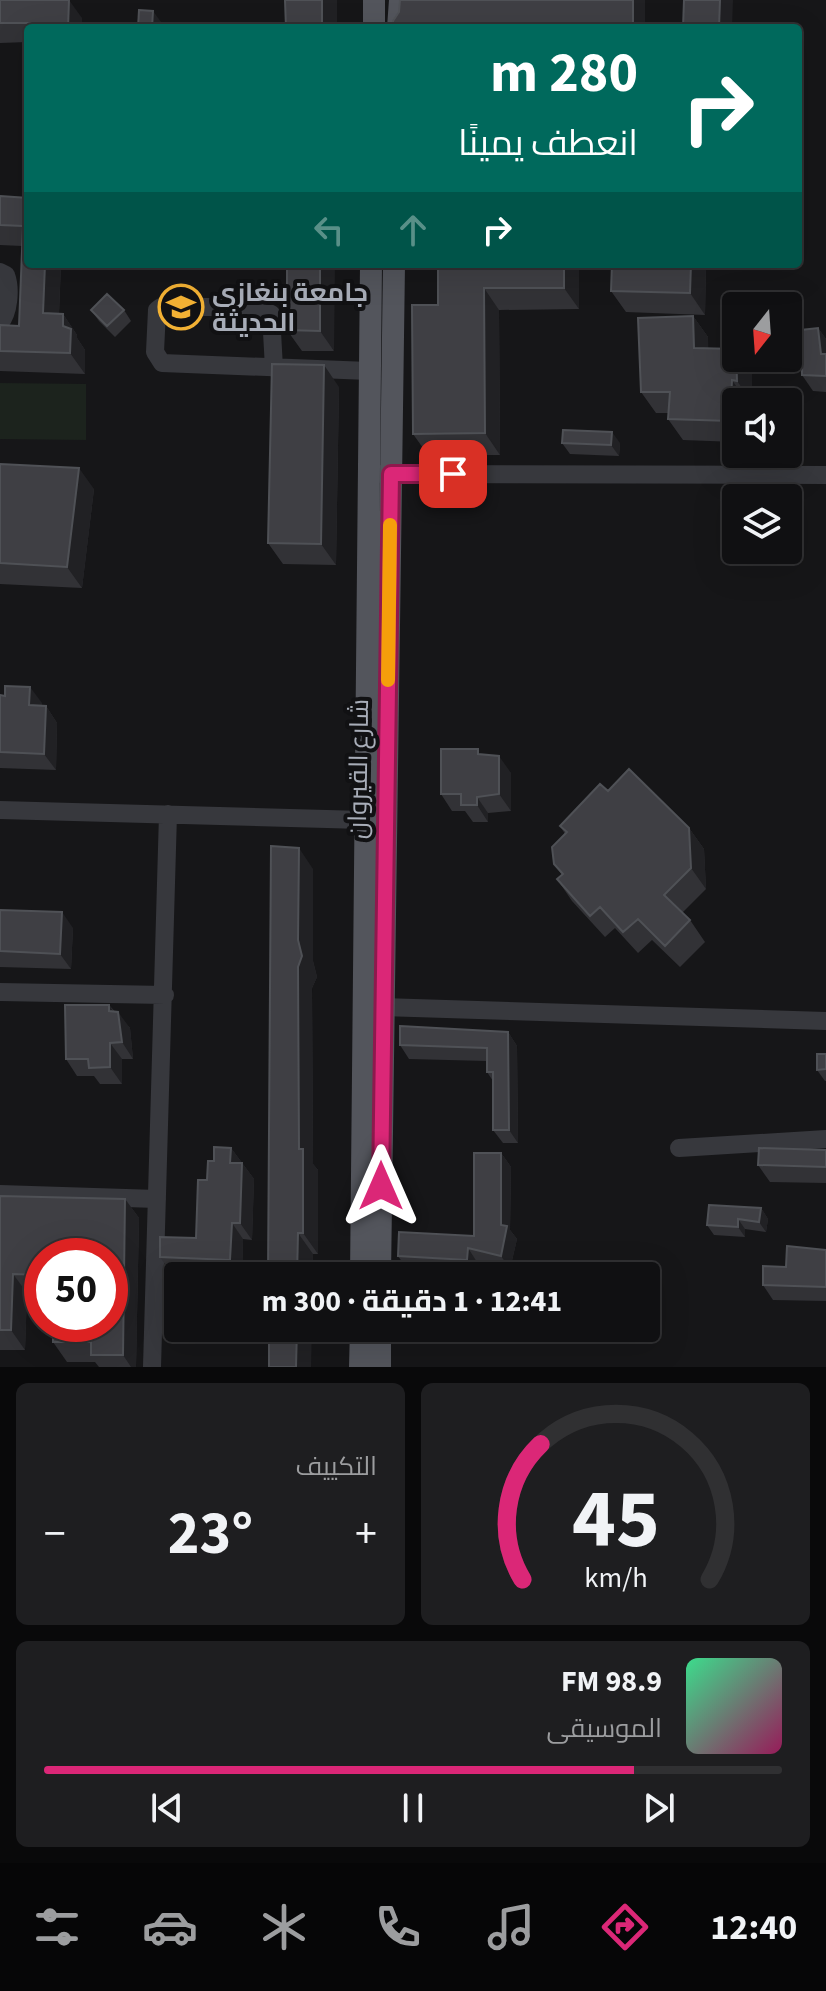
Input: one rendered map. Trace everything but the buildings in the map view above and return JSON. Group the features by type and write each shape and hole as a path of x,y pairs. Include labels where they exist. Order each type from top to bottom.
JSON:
{"main road":[{"path":"374,0 374,24"},
{"path":"398,24 399,2"},
{"name":"شارع القيروان","path":"371,268 369,371 381,474 380,1262"},
{"name":"شارع القيروان","path":"361,1262 363,820 394,268"},
{"path":"360,1367 361,1342"},
{"path":"380,1342 380,1367"}],"street":[{"path":"0,272 6,275 10,285 0,323"},
{"path":"274,368 271,314 256,307 161,307 157,310 155,352 162,363 274,368 369,371"},
{"path":"381,474 826,475"},
{"path":"0,810 363,820"},
{"path":"152,1367 168,814"},
{"path":"0,992 165,995"},
{"path":"382,1007 826,1021"},
{"path":"679,1148 826,1139"},
{"path":"0,1194 157,1199"}],"shaded area":[{"path":"0,383 86,384 86,440 0,439"}],"slow traffic":[{"path":"388,680 390,525"}],"place":[{"name":"جامعة بنغازي الحديثة","path":"181,307"}],"route":[{"path":"381,1186 391,474 453,474"}]}
